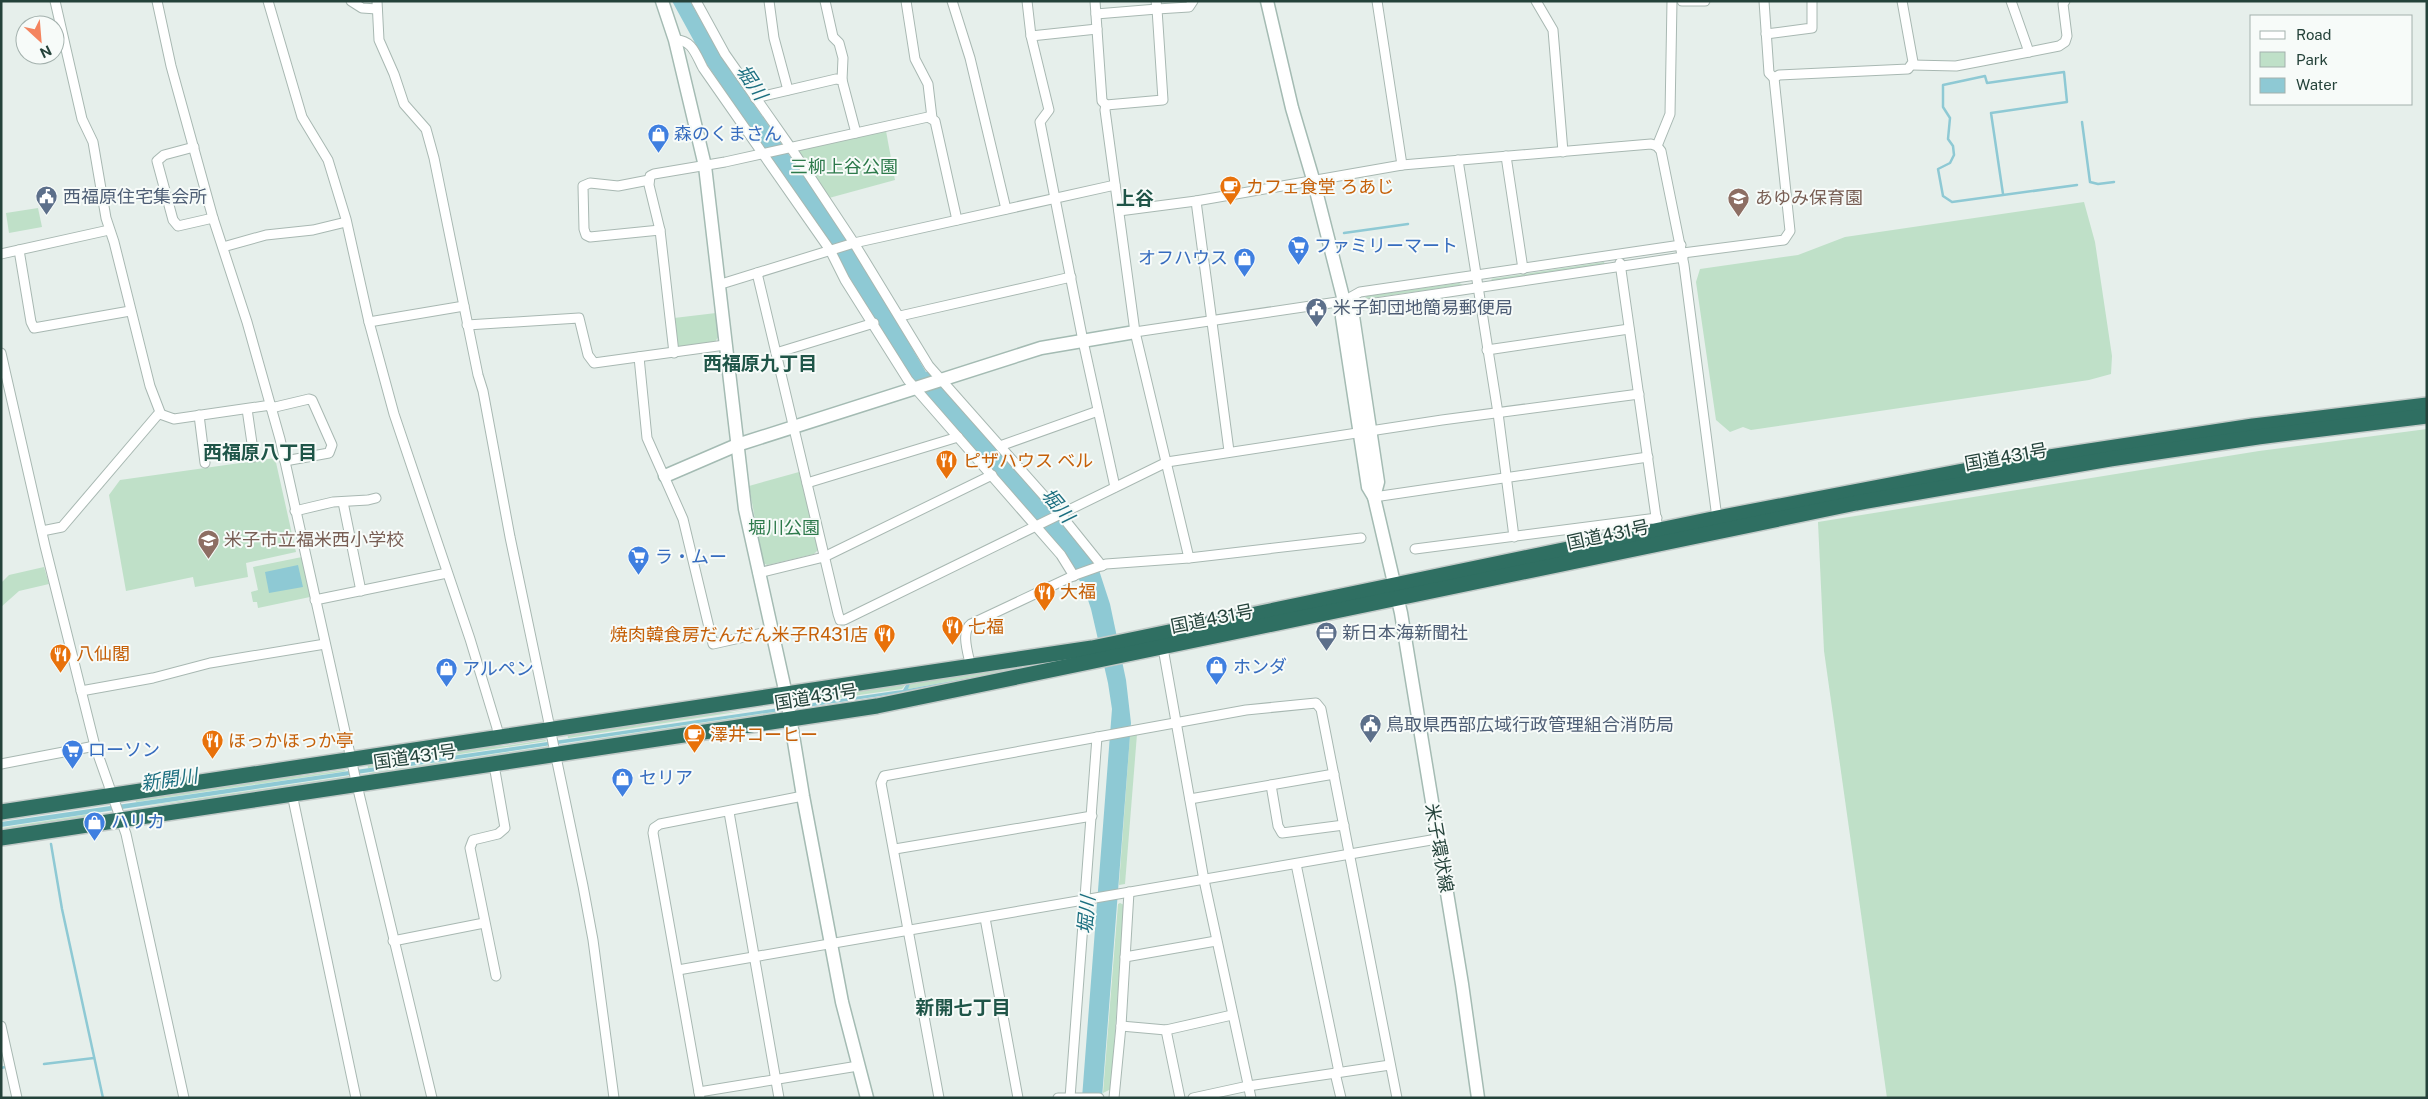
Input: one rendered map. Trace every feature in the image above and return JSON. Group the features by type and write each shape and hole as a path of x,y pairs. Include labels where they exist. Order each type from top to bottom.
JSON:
{"highway":[{"name":"国道431号","path":"1127,648 1163,648 1396,592 1658,525 1718,518 2017,462 2253,426 2427,405"},
{"name":"国道431号","path":"1,838 120,818 356,783 494,765 557,753 877,706 1093,655 1396,592 1990,478 2248,438 2427,416"},
{"name":"国道431号","path":"1,812 500,738 553,732 971,668 1093,655"}],"street":[{"path":"55,1 85,128 92,142 109,230 114,242 150,386 160,414"},
{"path":"157,1 171,66 213,218 248,322 285,461 356,783 432,1098"},
{"path":"268,1 302,117 328,160 346,222 369,322 394,414 500,738"},
{"path":"352,1 359,7 377,5 379,40 394,74 404,104 412,116 424,125 428,134 553,732 593,940 614,1098"},
{"path":"662,1 675,40 705,166 745,509 787,697 803,796 842,1002 867,1098"},
{"path":"696,1 725,54 854,243 929,366 1061,515 1101,566"},
{"path":"769,1 774,38 788,90"},
{"path":"825,1 833,36 839,43 843,58 842,80 856,133"},
{"path":"906,1 915,59 928,84 932,118 935,121 957,220"},
{"path":"952,1 970,58 1006,208"},
{"path":"1027,1 1031,36 1049,110 1040,122 1082,341 1116,487"},
{"path":"1095,1 1102,101 1106,105 1135,332 1190,558"},
{"path":"1096,14 1156,5 1189,7 1193,1"},
{"name":"米子環状線","path":"1267,1 1292,108 1313,179 1344,301 1353,316 1365,432 1378,482 1374,497 1396,592 1462,984 1478,1098"},
{"path":"1377,1 1402,165"},
{"path":"1536,1 1553,30 1563,152"},
{"path":"1657,146 1670,114 1672,1"},
{"path":"1682,1 1706,1"},
{"path":"666,476 737,445 1041,348 1344,301 1360,292 1618,255 1682,252 1784,240 1790,231 1774,78 1769,73 1764,1"},
{"path":"1766,34 1812,28 1812,1"},
{"path":"1902,1 1912,65"},
{"path":"2011,1 2029,52"},
{"path":"1774,78 1779,75 1908,69 1912,65 1956,66 2059,46 2065,42 2067,36 2063,4 2065,1"},
{"path":"1106,105 1162,100 1156,5"},
{"path":"1031,36 1097,29"},
{"path":"675,40 685,40 690,44 703,68 767,153 830,250 914,387 992,475 1061,556 1075,576"},
{"path":"754,98 836,79 842,80"},
{"path":"660,230 586,236 584,229 583,186 590,183 618,186 649,180 654,174 705,166 928,117 932,118"},
{"path":"1119,210 1196,201 1313,179 1402,165 1651,144 1657,146 1661,150 1682,252 1718,518"},
{"path":"194,147 164,155 158,161 158,165 175,224 182,226 213,218"},
{"path":"1506,156 1523,269"},
{"path":"1458,160 1498,412 1514,536"},
{"path":"649,180 660,230 674,353"},
{"path":"718,285 854,243 1115,185"},
{"path":"1196,201 1228,451"},
{"path":"222,247 266,235 313,230 346,222"},
{"path":"1,254 109,230"},
{"path":"19,250 31,322 34,328 130,312"},
{"path":"1344,301 1362,305 1620,267 1682,252"},
{"path":"1415,549 1514,536 1658,525 1618,255"},
{"path":"756,273 839,618 844,620 1037,528 1167,462 1228,451 1498,412 1639,394"},
{"path":"900,316 1071,277"},
{"path":"369,322 464,306"},
{"path":"468,325 576,318 580,320 591,362 639,358 725,345"},
{"path":"776,353 874,324"},
{"path":"1487,350 1629,329"},
{"path":"1,353 42,531 95,746 126,834 184,1098"},
{"path":"639,358 647,438 666,476 683,520 713,644 772,631"},
{"path":"160,414 174,419 312,400 332,445 329,453 285,461"},
{"path":"247,409 254,457"},
{"path":"1000,446 1098,411"},
{"path":"42,531 62,527 160,414"},
{"path":"199,415 205,463"},
{"path":"807,483 958,436"},
{"path":"1374,497 1507,476 1648,457"},
{"path":"758,573 824,557 992,475"},
{"path":"295,511 376,498"},
{"path":"343,502 361,591"},
{"path":"971,668 966,633 969,625 1101,566 1190,558 1361,538"},
{"path":"315,600 447,573"},
{"path":"81,691 153,678 210,663 325,644"},
{"path":"1163,648 1204,880 1251,1098"},
{"path":"939,1098 895,849 881,783 884,776 887,773 1246,710 1316,703 1321,709 1397,1098"},
{"path":"1070,1097 1092,816 1102,736"},
{"path":"1,764 95,746"},
{"path":"494,765 505,828 498,834 474,840 470,848 496,976"},
{"path":"1190,799 1334,774"},
{"path":"1270,785 1278,826 1282,833 1344,825"},
{"path":"292,794 356,1098"},
{"path":"803,796 660,824 654,828 653,832 699,1095 858,1066"},
{"path":"729,812 753,958 779,1098"},
{"path":"895,849 1092,816"},
{"path":"678,970 1437,839"},
{"path":"1296,864 1341,1098"},
{"path":"1114,1098 1121,1026 1127,892"},
{"path":"985,918 1018,1098"},
{"path":"393,941 484,923"},
{"path":"1125,957 1216,941"},
{"path":"1121,1026 1166,1030 1232,1015"},
{"path":"1,1026 17,1098"},
{"path":"1166,1030 1180,1098"},
{"path":"1193,1098 1248,1086 1390,1065"},
{"path":"1058,1098 1080,1096 1098,1098"}],"green space":[{"name":"三柳上谷公園","path":"886,131 895,180 829,198 798,154 800,150"},
{"path":"2084,202 2095,242 2112,356 2111,374 2089,380 1751,430 1743,427 1730,432 1716,420 1696,282 1700,269 1798,255 1845,237"},
{"path":"38,208 42,227 9,233 6,213"},
{"path":"1604,262 1605,265 1493,281 1491,279"},
{"path":"1459,283 1463,285 1364,299 1367,296"},
{"path":"716,313 718,337 715,342 681,349 677,345 674,318"},
{"path":"2427,429 2427,1098 1887,1098 1824,651 1818,522 2259,451"},
{"path":"275,458 296,552 246,563 248,577 195,587 193,577 126,591 109,495 120,480"},
{"name":"堀川公園","path":"799,472 818,550 814,554 767,565 763,563 749,486"},
{"path":"302,557 310,597 258,608 257,602 253,602 251,592 258,590 253,567"},
{"path":"44,567 49,584 19,591 1,607 1,583 9,575"},
{"path":"1092,655 908,689 911,682"},
{"path":"907,683 902,689 809,702 808,698"},
{"path":"776,706 568,738 567,733 693,714 734,712"},
{"path":"780,711 780,715 654,736 611,738 569,743"},
{"path":"1137,734 1125,884 1119,885 1130,735"},
{"path":"547,741 368,768 367,763 466,748 504,746"},
{"path":"549,746 548,750 452,766 410,768 369,774 369,773"},
{"path":"347,771 136,802 134,797 260,778 301,776"},
{"path":"349,776 348,779 226,799 185,801 138,807"},
{"path":"96,813 97,819 54,826 1,828"},
{"path":"1118,904 1124,905 1111,1089 1103,1093"}],"water":[{"path":"672,1 690,1 722,58 857,253 926,372 932,372 1097,564 1110,604 1126,680 1131,723 1102,1098 1082,1098 1112,709 1108,683 1085,591 1074,570 1013,493 911,379 827,241 706,63"},
{"path":"298,565 303,587 269,593 265,572"},
{"path":"1031,667 894,694 1,827 1,822 903,690 907,683 910,684 908,689"}],"waterway":[{"path":"2003,194 1991,113 2067,102 2064,72 1987,83 1985,76 1943,85 1943,107 1950,118 1948,139 1953,146 1954,155 1950,163 1938,169 1943,196 1952,202 2077,185"},
{"path":"2082,122 2090,182 2098,184 2114,182"},
{"path":"1344,233 1408,224"},
{"path":"51,844 62,909 103,1098"},
{"path":"44,1064 94,1058"},
{"path":"1,1068 5,1067"}],"place":[{"name":"森のくまさん","path":"658,153"},
{"name":"カフェ食堂 ろあじ","path":"1230,206"},
{"name":"西福原住宅集会所","path":"47,216"},
{"name":"あゆみ保育園","path":"1739,217"},
{"name":"ファミリーマート","path":"1298,265"},
{"name":"オフハウス","path":"1244,277"},
{"name":"米子卸団地簡易郵便局","path":"1317,327"},
{"name":"ピザハウス ベル","path":"947,480"},
{"name":"米子市立福米西小学校","path":"208,559"},
{"name":"ラ・ムー","path":"639,576"},
{"name":"大福","path":"1044,611"},
{"name":"七福","path":"952,646"},
{"name":"新日本海新聞社","path":"1326,652"},
{"name":"焼肉韓食房だんだん米子R431店","path":"884,654"},
{"name":"八仙閣","path":"60,673"},
{"name":"ホンダ","path":"1217,686"},
{"name":"アルペン","path":"446,688"},
{"name":"鳥取県西部広域行政管理組合消防局","path":"1370,744"},
{"name":"澤井コーヒー","path":"694,754"},
{"name":"ほっかほっか亭","path":"212,760"},
{"name":"ローソン","path":"72,769"},
{"name":"セリア","path":"623,797"},
{"name":"ハリカ","path":"95,841"}],"district":[{"name":"上谷","path":"1135,198"},
{"name":"西福原九丁目","path":"760,363"},
{"name":"西福原八丁目","path":"260,452"},
{"name":"新開七丁目","path":"963,1007"}],"water label":[{"name":"堀川","path":"752,82"},
{"name":"堀川","path":"1058,505"},
{"name":"新開川","path":"169,779"},
{"name":"堀川","path":"1086,915"}]}
